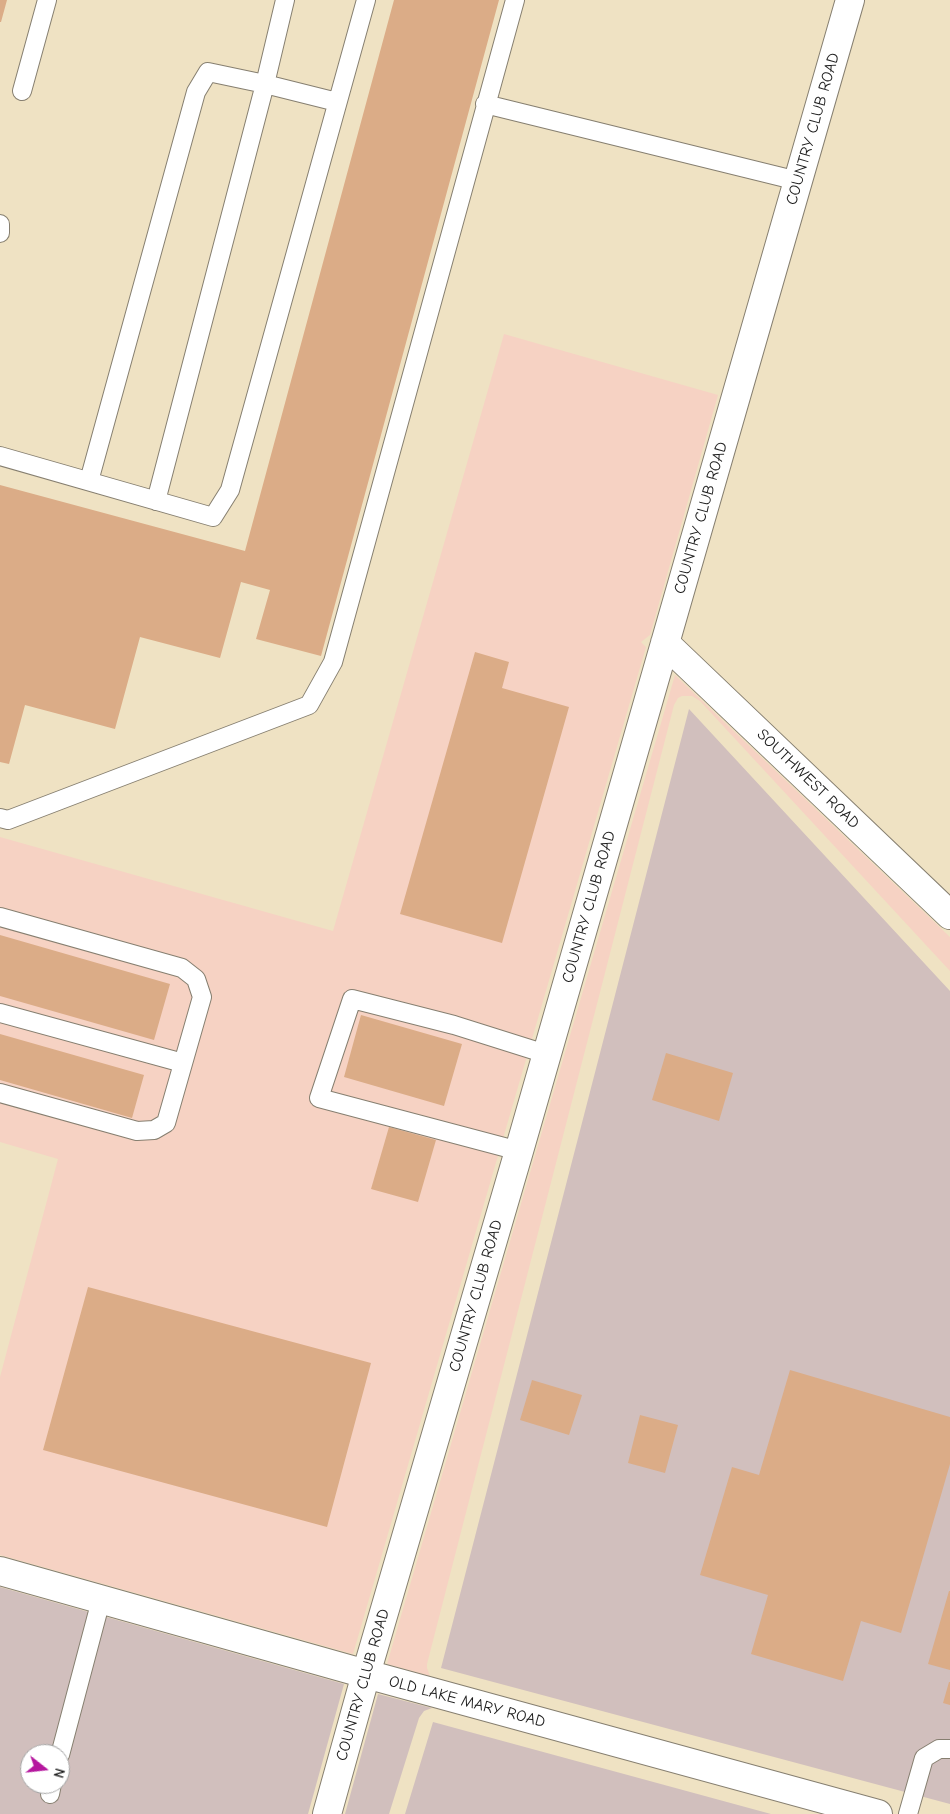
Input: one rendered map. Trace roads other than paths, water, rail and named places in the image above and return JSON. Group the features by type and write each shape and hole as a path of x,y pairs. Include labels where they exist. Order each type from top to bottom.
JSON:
{"street":[{"name":"COUNTRY CLUB ROAD","path":"327,1814 850,0"},
{"name":"SOUTHWEST ROAD","path":"666,643 950,915"},
{"name":"OLD LAKE MARY ROAD","path":"0,1571 366,1674 878,1814"}],"lane":[{"path":"22,91 47,0"},
{"path":"156,501 265,84 285,0"},
{"path":"0,456 213,517 230,490 366,0"},
{"path":"0,818 8,820 309,705 334,662 515,0"},
{"path":"89,481 196,92 208,72 337,102"},
{"path":"486,104 798,181"},
{"path":"0,224 0,233"},
{"path":"0,917 182,968 196,979 202,997 166,1123 154,1130 137,1131 0,1093"},
{"path":"519,1151 319,1098 352,999 454,1025 546,1054"},
{"path":"0,1013 183,1063"},
{"path":"63,1744 101,1600"},
{"path":"908,1814 924,1758 938,1749 950,1749"}]}
